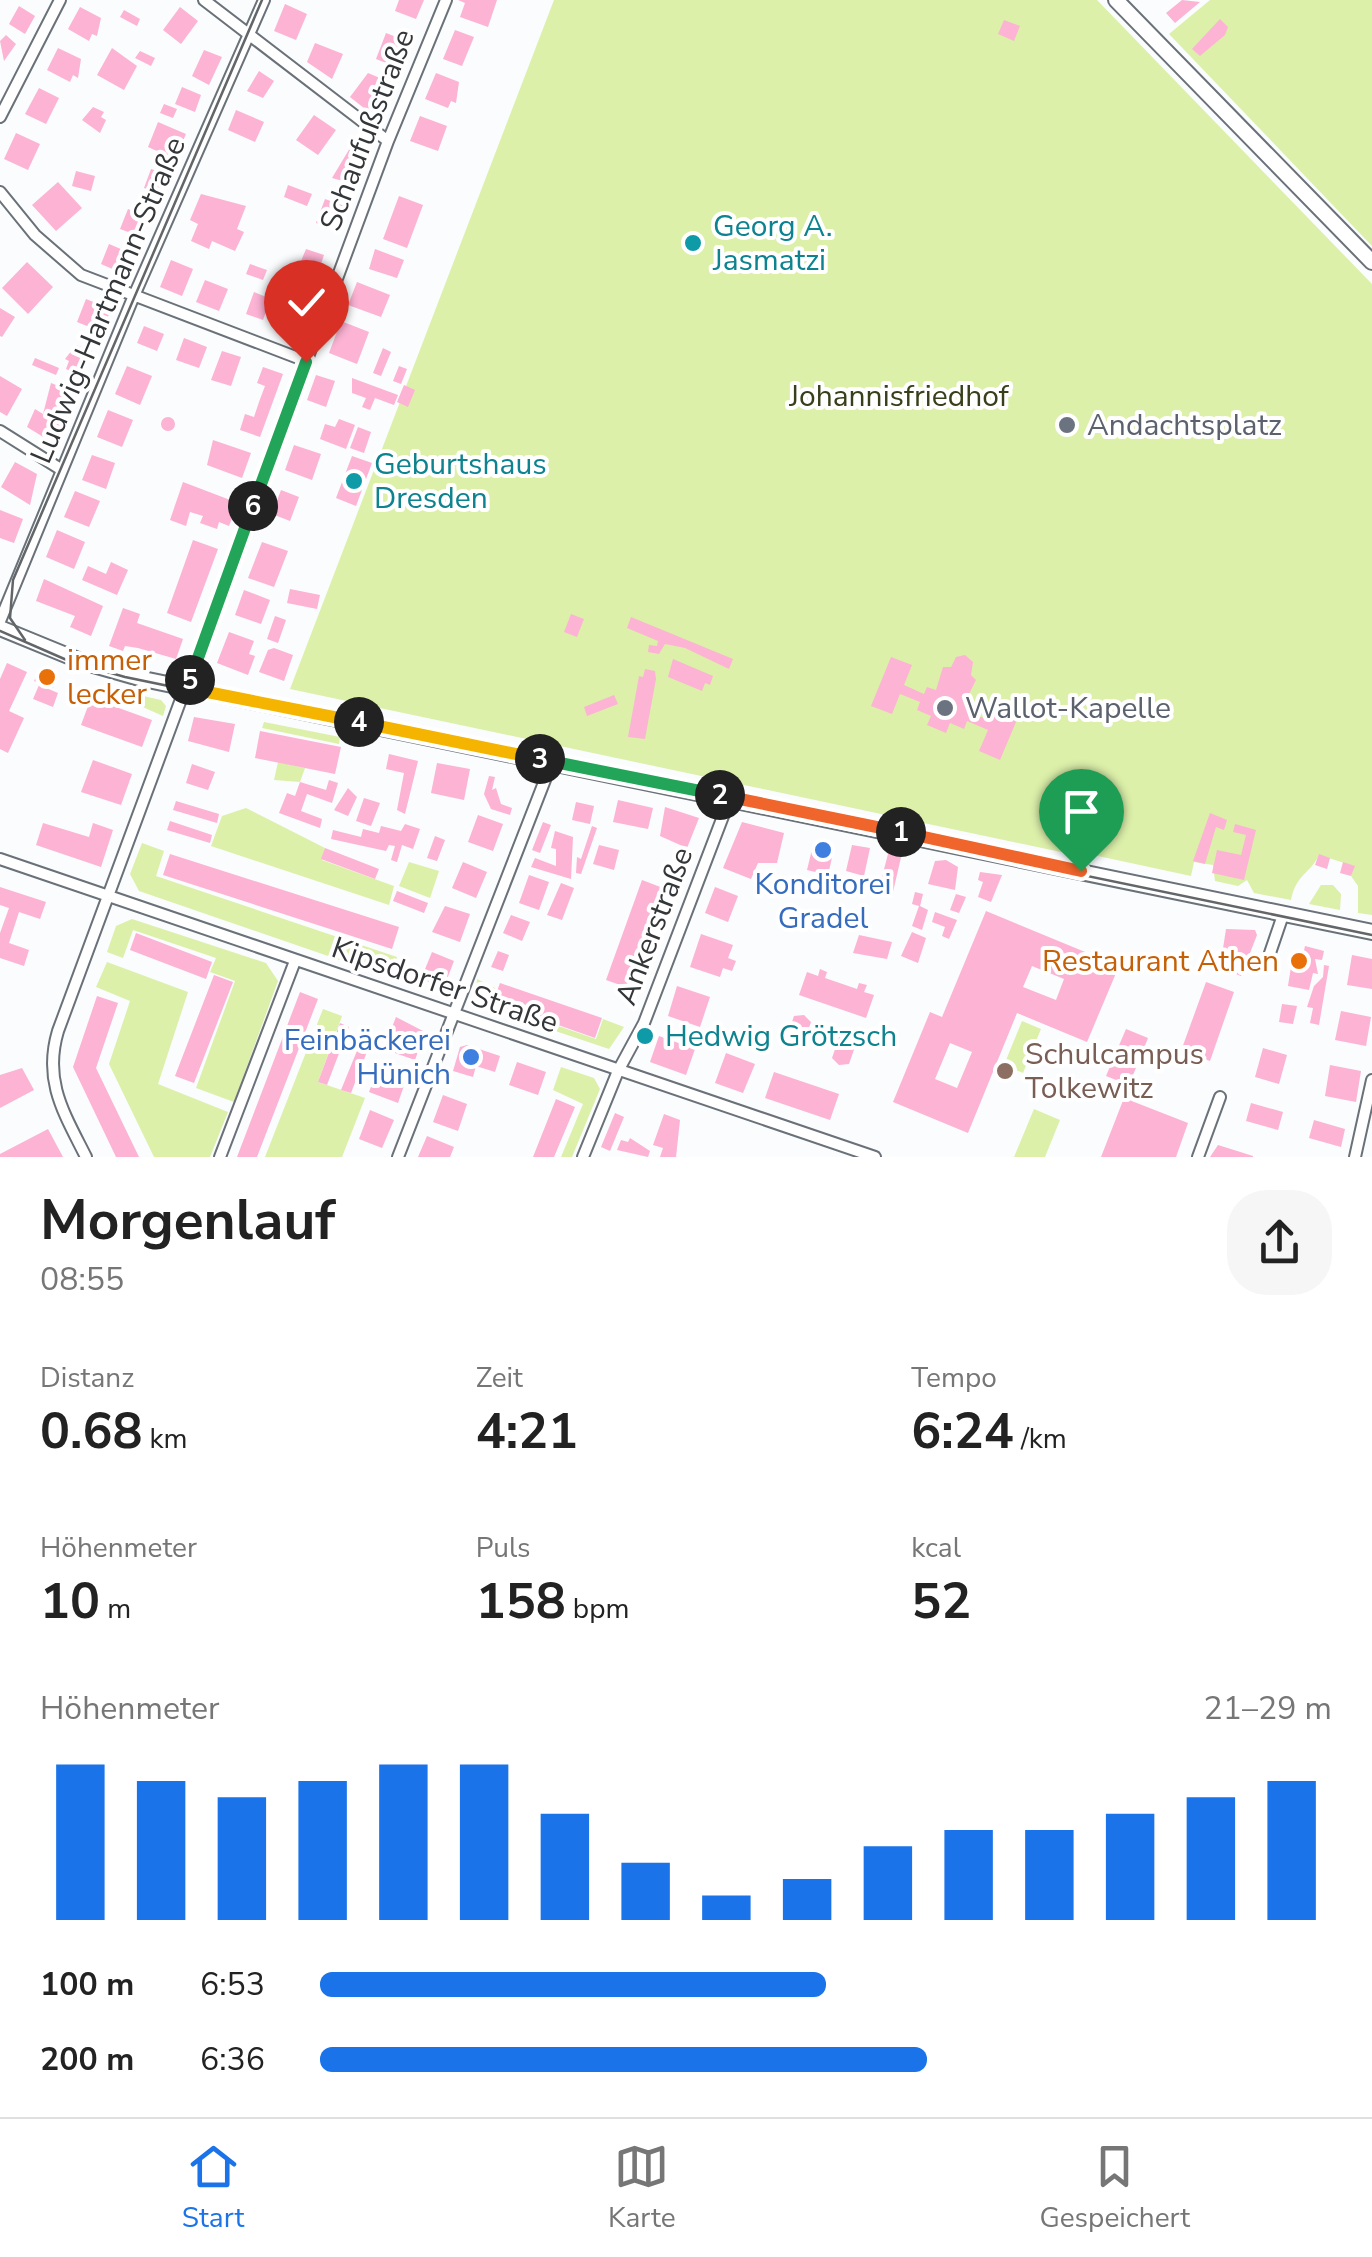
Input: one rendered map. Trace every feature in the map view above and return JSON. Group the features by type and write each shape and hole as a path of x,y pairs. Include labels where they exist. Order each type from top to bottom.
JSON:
{"main road":[{"path":"1116,0 1372,262"},
{"path":"0,624 83,662 187,688 1372,932"}],"street":[{"path":"0,117 60,0"},
{"path":"204,0 388,141"},
{"name":"Ludwig-Hartmann-Straße","path":"0,624 134,298 264,0"},
{"name":"Schaufußstraße","path":"86,1157 52,1086 50,1066 58,1031 388,141 446,0"},
{"path":"0,192 57,257 80,274 306,362"},
{"path":"0,431 62,470"},
{"path":"398,1157 552,762"},
{"name":"Ankerstraße","path":"583,1157 618,1071 644,1023 730,798"},
{"name":"Kipsdorfer Straße","path":"0,859 875,1157"},
{"path":"1269,956 1282,915"},
{"path":"220,1157 295,960"},
{"path":"1355,1157 1372,1080"},
{"path":"1198,1157 1220,1097"}],"green space":[{"name":"Johannisfriedhof","path":"554,0 1097,0 1372,284 1372,915 1358,913 1358,886 1351,876 1354,866 1319,855 1296,885 1291,900 1254,893 1247,880 1238,886 1215,881 1213,865 1194,862 1191,876 1084,853 1075,855 290,689"},
{"path":"1210,0 1372,0 1372,246 1169,34"},
{"path":"130,693 161,700 166,706 163,716 127,700"},
{"path":"264,722 340,737 339,744 262,728"},
{"path":"278,762 305,768 300,782 274,780"},
{"path":"246,808 325,848 322,860 394,886 389,905 211,846 222,816"},
{"path":"142,843 164,851 156,876 397,957 392,978 139,891 130,874"},
{"path":"409,862 439,871 430,898 399,886"},
{"path":"1321,885 1333,885 1341,894 1340,910 1309,904"},
{"path":"132,919 266,963 278,981 234,1102 196,1088 235,981 210,972 216,958 133,930 123,958 107,952 116,926"},
{"path":"107,962 188,992 158,1084 228,1112 210,1157 154,1157 109,1064 130,1001 96,987"},
{"path":"477,979 495,988 492,1003 596,1039 603,1019 624,1027 609,1049 475,1004"},
{"path":"323,1009 342,1016 318,1082 365,1098 342,1157 265,1157"},
{"path":"1022,1021 1041,1029 1023,1073 1004,1065"},
{"path":"561,1067 594,1078 600,1089 572,1157 561,1157 583,1104 553,1090"},
{"path":"1034,1109 1060,1120 1045,1157 1014,1157"}],"building":[{"path":"399,0 424,0 416,19 395,11"},
{"path":"458,0 497,0 488,27 460,17 465,3"},
{"path":"1182,0 1200,2 1175,23 1166,13"},
{"path":"285,4 307,14 296,40 274,31"},
{"path":"19,6 35,16 25,34 9,24"},
{"path":"80,7 101,18 97,36 92,34 89,41 68,29"},
{"path":"180,7 198,21 181,44 163,30"},
{"path":"124,10 140,19 137,26 120,17"},
{"path":"1220,19 1228,27 1225,35 1200,56 1192,49"},
{"path":"1004,20 1020,26 1014,41 998,34"},
{"path":"455,30 474,37 462,66 443,59"},
{"path":"386,33 409,42 399,68 376,59"},
{"path":"6,35 16,44 4,61 0,41"},
{"path":"315,43 343,54 332,79 307,62"},
{"path":"58,48 81,59 78,78 73,75 70,82 47,70"},
{"path":"112,48 137,66 124,90 97,75"},
{"path":"204,50 222,57 209,85 192,76"},
{"path":"140,51 155,58 151,66 135,58"},
{"path":"259,71 274,81 263,98 247,91"},
{"path":"368,73 394,84 383,113 374,116 350,97"},
{"path":"436,73 459,82 456,103 451,101 448,108 425,99"},
{"path":"182,87 201,95 195,112 175,104"},
{"path":"39,88 59,98 46,124 25,114"},
{"path":"164,104 177,109 173,118 160,113"},
{"path":"93,107 104,112 101,117 106,120 100,133 82,120"},
{"path":"236,110 264,122 255,142 228,130"},
{"path":"314,115 336,130 318,155 296,140"},
{"path":"420,116 447,126 438,151 410,141"},
{"path":"158,122 186,134 175,159 148,147"},
{"path":"16,133 40,144 28,170 4,159"},
{"path":"353,143 366,156 354,184 332,178"},
{"path":"151,169 166,174 159,193 144,188"},
{"path":"76,171 95,176 91,191 72,186"},
{"path":"58,182 82,208 56,231 32,205"},
{"path":"288,185 312,194 307,206 284,197"},
{"path":"201,194 246,206 237,229 244,232 235,251 212,241 209,249 191,241 198,224 190,220"},
{"path":"399,196 423,205 407,248 383,239"},
{"path":"325,199 347,207 338,231 316,223"},
{"path":"128,209 150,218 142,237 120,229"},
{"path":"109,244 135,255 126,275 101,264"},
{"path":"306,249 324,255 318,273 299,266"},
{"path":"375,249 404,260 397,278 369,269"},
{"path":"171,260 193,269 182,296 160,287"},
{"path":"27,262 53,287 28,314 2,288"},
{"path":"250,264 267,270 263,280 246,274"},
{"path":"292,273 313,285 307,301 285,293"},
{"path":"205,280 228,289 219,311 196,302"},
{"path":"357,282 390,295 381,317 348,305"},
{"path":"254,292 271,299 263,320 246,314"},
{"path":"86,299 111,309 102,332 77,322"},
{"path":"0,308 15,317 2,337 0,336"},
{"path":"284,313 301,320 295,336 278,329"},
{"path":"341,321 369,332 357,364 329,353"},
{"path":"144,326 164,334 157,351 137,343"},
{"path":"184,338 207,347 199,368 176,360"},
{"path":"76,345 92,351 82,376 66,369 69,361 65,359"},
{"path":"383,348 391,352 381,376 373,373"},
{"path":"222,351 241,357 231,386 211,380"},
{"path":"35,358 59,368 56,375 32,365"},
{"path":"127,366 152,376 140,405 115,394"},
{"path":"399,366 407,369 401,384 393,381"},
{"path":"263,367 283,374 260,437 240,430 245,414 254,417 265,386 257,383"},
{"path":"316,375 335,381 326,407 307,400"},
{"path":"0,376 22,389 7,416 0,412"},
{"path":"352,378 398,395 394,405 375,398 370,410 362,407 366,398 352,393"},
{"path":"51,383 78,394 58,446 27,427 35,409 43,414"},
{"path":"404,385 415,390 408,407 397,402"},
{"path":"108,410 133,420 122,447 97,437"},
{"path":"168,417 175,424 168,431 161,424"},
{"path":"339,419 355,425 346,449 320,439 325,424 335,427"},
{"path":"358,427 371,432 364,453 350,448"},
{"path":"213,440 251,453 242,478 207,465"},
{"path":"294,445 321,454 312,480 285,470"},
{"path":"92,455 115,463 106,489 82,480"},
{"name":"Geburtshaus Dresden","path":"352,456 372,463 356,506 336,498"},
{"path":"15,462 37,474 30,505 1,487"},
{"path":"183,482 238,503 229,526 219,522 217,529 200,523 203,516 190,512 186,526 170,520"},
{"path":"281,490 299,497 290,521 272,514"},
{"path":"75,491 100,501 89,527 64,517"},
{"path":"0,510 23,519 14,543 0,538"},
{"path":"57,530 85,542 74,569 46,557"},
{"path":"193,540 218,549 191,622 167,613"},
{"path":"262,542 288,551 274,587 248,578"},
{"path":"111,562 128,570 117,595 82,580 88,566 106,574"},
{"path":"44,579 103,606 91,636 70,627 75,616 36,601"},
{"path":"290,589 320,595 317,609 287,603"},
{"path":"244,590 270,600 261,624 235,615"},
{"path":"123,608 140,614 137,623 183,639 176,659 138,648 125,646 123,651 109,646"},
{"path":"571,614 584,619 577,637 564,632"},
{"path":"275,616 286,620 278,643 267,639"},
{"path":"631,617 733,659 729,669 685,648 665,644 659,654 648,652 649,645 657,646 658,641 627,628"},
{"path":"229,632 254,641 249,654 255,656 248,675 217,663"},
{"path":"274,648 293,655 284,681 259,672 268,650"},
{"name":"Wallot-Kapelle","path":"965,655 973,662 971,675 976,680 965,702 973,706 971,713 991,721 1000,701 1021,710 1000,760 979,751 988,730 967,721 964,729 950,723 946,733 927,725 931,716 917,710 920,702 900,694 892,714 871,706 891,657 912,665 904,685 924,694 927,687 936,690 943,667 951,667 956,657"},
{"path":"673,659 713,676 710,685 705,683 702,691 668,677"},
{"path":"7,663 27,672 9,711 24,718 8,753 0,749 0,679"},
{"path":"645,669 655,671 656,679 645,739 628,737 639,676 643,677"},
{"path":"38,672 56,679 53,688 34,681"},
{"path":"39,685 58,693 53,707 33,699"},
{"path":"614,695 618,704 587,716 584,707"},
{"path":"91,698 152,720 142,747 81,725"},
{"path":"194,717 235,724 229,752 188,741"},
{"path":"260,731 341,747 335,774 255,758"},
{"path":"389,754 418,761 405,814 397,810 404,773 386,769"},
{"path":"93,760 132,774 121,805 81,792"},
{"path":"437,763 470,769 464,800 431,793"},
{"path":"192,764 215,772 208,790 186,783"},
{"path":"489,776 495,777 492,790 496,788 501,804 512,808 510,815 491,809 484,794"},
{"path":"329,780 338,783 332,803 307,794 301,811 322,819 320,828 279,813 287,793 295,796 300,782 326,790"},
{"path":"348,788 357,797 348,816 334,810"},
{"path":"364,798 380,803 371,826 356,821"},
{"path":"618,800 653,808 648,829 613,822"},
{"path":"176,801 219,814 217,823 173,810"},
{"path":"576,802 594,806 590,824 572,820"},
{"path":"665,807 699,818 687,848 660,836"},
{"path":"1210,813 1227,820 1224,830 1216,827 1205,864 1193,861"},
{"path":"478,815 503,824 493,851 468,842"},
{"path":"170,821 212,835 210,843 167,830"},
{"path":"543,822 551,825 540,853 532,850"},
{"path":"742,822 784,833 777,863 758,863 751,879 723,868"},
{"path":"43,823 89,837 93,823 113,830 101,867 36,845"},
{"path":"405,824 420,829 413,849 402,845 397,862 391,860 395,846 389,845 386,851 331,839 333,830 361,837 363,829 379,833 381,826 401,831"},
{"path":"1235,824 1256,830 1244,880 1212,873 1217,850 1241,855 1246,835 1233,832"},
{"path":"592,826 597,828 581,874 576,873 577,857 581,859"},
{"path":"555,831 573,837 571,879 531,867 535,858 556,866 556,849 551,848"},
{"path":"435,836 445,840 437,861 427,858"},
{"path":"599,845 619,850 614,870 593,864"},
{"path":"813,845 834,849 828,875 807,870"},
{"path":"852,845 870,848 864,876 846,871"},
{"path":"325,848 379,869 375,879 321,859"},
{"path":"889,850 902,853 893,892 879,889"},
{"path":"170,854 399,927 392,949 163,875"},
{"path":"1319,854 1330,858 1327,869 1315,865"},
{"path":"946,860 958,867 955,890 928,884 935,861"},
{"path":"463,862 487,872 476,898 452,888"},
{"path":"1343,862 1355,866 1351,876 1340,873"},
{"path":"980,872 1002,875 991,902 978,897 983,882 978,880"},
{"path":"529,875 549,882 539,910 519,903"},
{"path":"642,880 663,888 626,987 606,980"},
{"path":"561,883 574,888 562,920 547,915"},
{"path":"0,887 46,902 40,919 19,912 9,943 29,950 24,966 0,958 0,933 9,908 0,905"},
{"path":"715,887 738,896 728,922 705,913"},
{"path":"397,891 428,903 424,913 393,901"},
{"path":"915,892 923,894 920,906 928,910 922,930 912,926 919,906 912,904"},
{"path":"956,894 966,897 959,913 950,910"},
{"path":"445,906 470,914 460,942 432,932"},
{"path":"986,911 1119,966 1087,1042 1017,1013 968,1133 893,1102 930,1012 942,1017","holes":["1032,966 1064,979 1056,1000 1023,987","950,1043 972,1052 957,1088 935,1079"]},
{"path":"935,912 957,920 949,939 942,936 945,927 932,922"},
{"path":"511,915 530,922 522,941 503,933"},
{"path":"1226,929 1255,930 1257,935 1241,976 1220,968"},
{"path":"912,932 926,938 918,963 901,956"},
{"path":"136,933 212,962 206,979 130,950"},
{"path":"701,934 733,945 728,958 736,961 732,971 723,968 720,977 690,967"},
{"path":"859,935 892,942 887,959 853,953"},
{"path":"1305,946 1324,951 1322,960 1315,959 1318,974 1313,973 1309,990 1288,986 1293,954 1303,955"},
{"path":"498,951 509,955 503,971 491,967"},
{"path":"432,952 454,961 444,987 421,979"},
{"path":"1352,955 1372,959 1372,989 1347,985"},
{"path":"1324,965 1329,966 1319,1025 1310,1023 1313,1008 1307,1007 1314,986 1323,977"},
{"path":"820,969 827,972 825,978 857,989 859,983 867,985 864,992 874,995 866,1018 799,995 807,972 818,976"},
{"path":"214,975 233,982 194,1083 175,1076"},
{"path":"1206,982 1234,992 1210,1061 1181,1051"},
{"path":"500,983 602,1018 595,1038 493,1002"},
{"path":"677,986 710,997 700,1027 668,1016"},
{"path":"300,992 318,999 257,1157 237,1157"},
{"path":"97,996 118,1003 96,1068 139,1157 116,1157 73,1067"},
{"path":"1282,1004 1297,1006 1293,1024 1279,1022"},
{"path":"1341,1011 1371,1017 1366,1046 1335,1040"},
{"path":"804,1015 811,1022 802,1048 792,1049 785,1042 794,1016"},
{"path":"396,1017 425,1032 415,1060 392,1052 395,1043 387,1040"},
{"path":"340,1023 349,1027 327,1085 318,1082"},
{"path":"1126,1029 1148,1038 1129,1085 1106,1076"},
{"path":"851,1031 858,1038 849,1064 839,1065 832,1058 841,1032"},
{"path":"659,1036 695,1049 686,1075 650,1062"},
{"path":"361,1041 370,1044 351,1093 341,1090"},
{"path":"467,1045 500,1056 495,1072 476,1066 473,1077 453,1071 460,1047"},
{"path":"1263,1048 1287,1055 1279,1084 1255,1077"},
{"path":"726,1053 755,1064 743,1093 715,1083"},
{"path":"517,1062 546,1072 538,1095 509,1085"},
{"path":"380,1063 408,1074 398,1103 369,1092"},
{"path":"1330,1065 1361,1071 1356,1102 1325,1096"},
{"path":"22,1068 34,1090 0,1108 0,1075"},
{"path":"774,1072 839,1094 830,1120 765,1098"},
{"path":"443,1095 467,1104 458,1131 433,1122"},
{"path":"1124,1098 1188,1123 1176,1157 1101,1157"},
{"path":"556,1099 575,1107 554,1157 533,1157"},
{"path":"1251,1103 1283,1112 1278,1130 1246,1121"},
{"path":"370,1110 394,1120 382,1148 359,1139"},
{"path":"615,1113 624,1117 610,1151 601,1147"},
{"path":"664,1114 680,1120 676,1157 660,1157 663,1148 653,1145"},
{"path":"1314,1120 1345,1129 1341,1147 1309,1138"},
{"path":"48,1129 63,1157 0,1157 0,1154"},
{"path":"427,1136 454,1147 450,1157 418,1157"},
{"path":"630,1138 650,1151 648,1157 617,1150 621,1140 628,1142"},
{"path":"1218,1145 1253,1156 1253,1157 1210,1157"}],"tram line":[{"path":"25,640 10,618 13,580 262,0"},
{"path":"0,631 69,661 125,677 1372,935"}],"place":[{"name":"Georg A. Jasmatzi","path":"693,243"},
{"name":"Andachtsplatz","path":"1067,425"},
{"name":"Geburtshaus Dresden","path":"354,481"},
{"name":"immer lecker","path":"47,677"},
{"name":"Wallot-Kapelle","path":"945,708"},
{"name":"Konditorei Gradel","path":"823,850"},
{"name":"Restaurant Athen","path":"1299,961"},
{"name":"Hedwig Grötzsch","path":"645,1036"},
{"name":"Feinbäckerei Hünich","path":"471,1057"},
{"name":"Schulcampus Tolkewitz","path":"1005,1071"}],"route":[{"path":"306,362 187,688 1081,871"}]}
